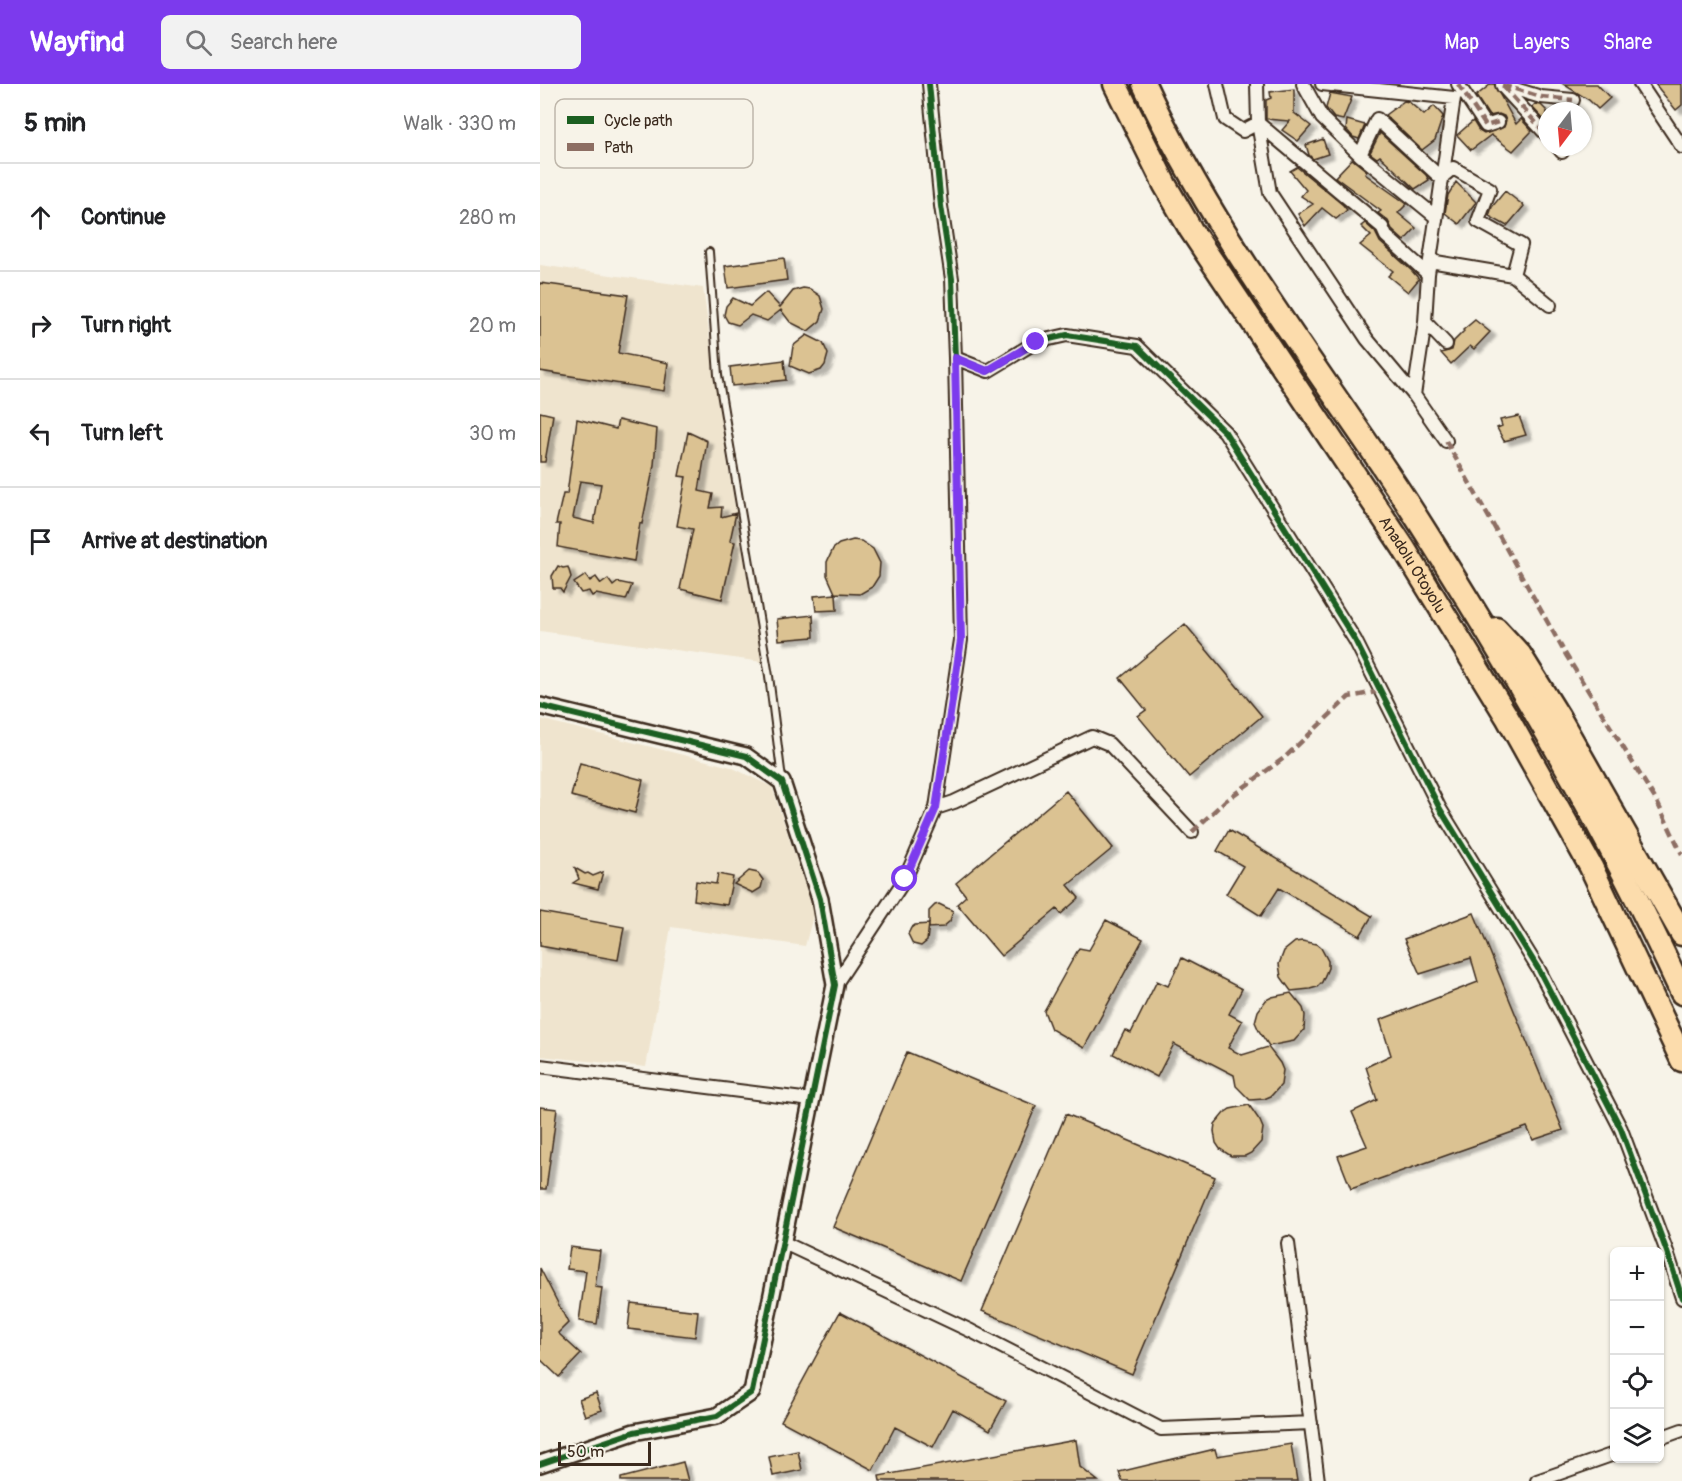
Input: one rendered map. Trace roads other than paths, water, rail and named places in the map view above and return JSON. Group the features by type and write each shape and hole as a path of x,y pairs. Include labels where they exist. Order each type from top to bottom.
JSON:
{"highway":[{"name":"Anadolu Otoyolu","path":"1114,84 1191,230 1403,547 1507,717 1591,867 1682,1060"},
{"name":"Anadolu Otoyolu","path":"1144,84 1175,148 1227,236 1388,473 1536,712 1618,860 1682,993"},
{"path":"1466,597 1521,655 1682,934"}],"street":[{"path":"540,1464 634,1432 717,1416 752,1392 835,985 905,879 936,808 961,640 952,279 941,206 929,84"},
{"path":"1217,84 1225,119 1243,131 1258,123"},
{"path":"1257,84 1258,123 1270,193 1367,339 1414,395 1446,441"},
{"path":"1303,84 1322,118 1360,155 1436,217"},
{"path":"1322,84 1454,98"},
{"path":"1414,395 1425,322 1428,274 1441,178 1457,84"},
{"path":"1457,84 1486,126 1498,122"},
{"path":"1502,84 1541,97 1573,100"},
{"path":"1502,84 1538,125"},
{"path":"1640,84 1682,147"},
{"path":"1360,155 1377,119 1441,178"},
{"path":"1258,123 1382,227 1386,236 1428,274"},
{"path":"1441,178 1453,168 1490,189 1478,221 1521,245 1513,275"},
{"path":"1430,261 1513,275 1550,305"},
{"path":"1425,322 1446,344"},
{"path":"955,358 987,371 1036,342 1067,335 1137,346 1225,432 1355,640 1440,809 1539,970 1620,1129 1682,1298"},
{"path":"540,706 746,756 782,782 820,899 835,985"},
{"path":"936,808 954,802 1092,737 1109,744 1192,832"},
{"path":"540,1066 811,1100"},
{"path":"782,1242 971,1331 1161,1429 1311,1423"},
{"path":"1288,1243 1318,1481"},
{"path":"1664,1436 1682,1430"},
{"path":"1537,1481 1610,1455"}],"lane":[{"path":"709,252 718,375 769,676 782,782"}]}
